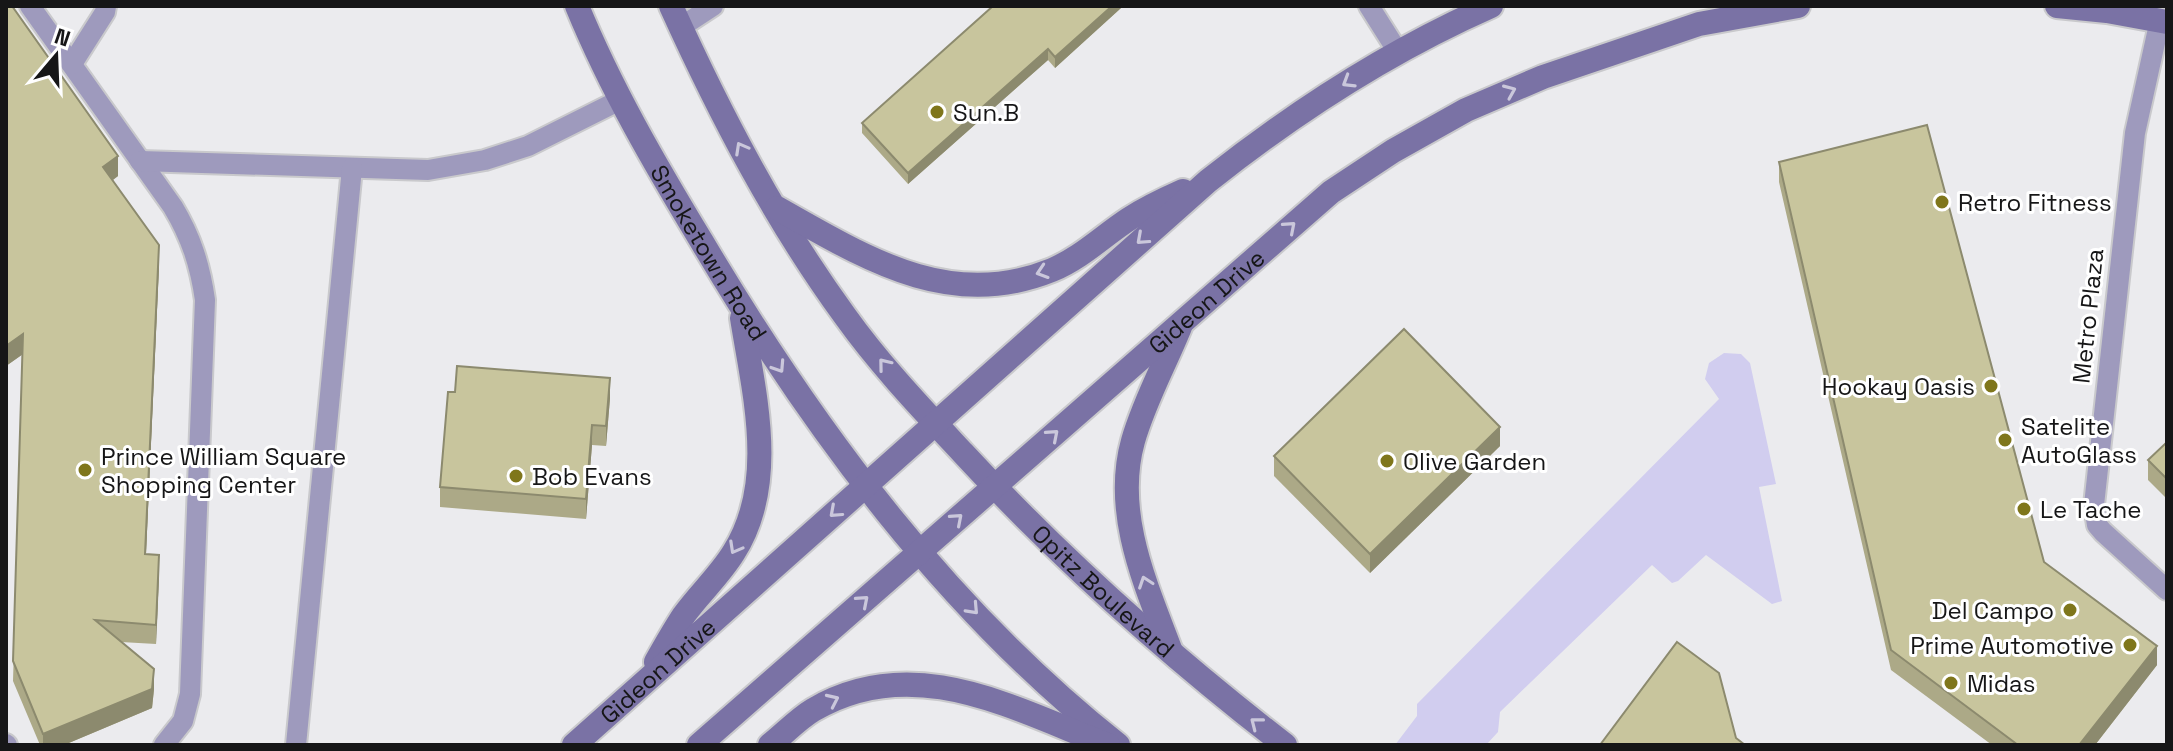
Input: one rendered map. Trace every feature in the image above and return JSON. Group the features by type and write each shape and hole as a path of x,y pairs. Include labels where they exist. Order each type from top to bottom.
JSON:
{"main road":[{"name":"Smoketown Road","path":"577,6 620,100 741,308 801,400 865,486"},
{"name":"Gideon Drive","path":"574,745 1208,181 1292,117 1398,52 1491,6"},
{"name":"Gideon Drive","path":"699,745 1331,192 1393,151 1466,110 1697,15 1798,6"},
{"path":"2057,6 2164,21"},
{"path":"676,17 709,90 773,206 845,316 935,423"},
{"path":"773,206 874,262 913,276 973,286 1013,281 1053,269 1089,250 1131,218 1169,197 1208,181"},
{"path":"649,678 685,614 735,550 751,515 759,479 760,429 741,308"},
{"path":"1172,655 1142,576 1127,511 1127,471 1133,440 1182,322"},
{"name":"Opitz Boulevard","path":"935,423 994,487 1100,591 1172,655 1285,745"},
{"path":"865,486 920,552 1005,643 1118,745"},
{"path":"770,745 811,711 841,695 899,684 970,691 1108,745"}],"lane":[{"path":"30,6 173,207 189,233 201,270 205,300 190,694 183,721 164,745"},
{"path":"72,64 106,6"},
{"path":"676,17 713,6"},
{"path":"1369,6 1398,52"},
{"name":"Metro Plaza","path":"2164,21 2135,133 2094,505 2097,525 2103,532 2167,590"},
{"path":"140,161 428,170 485,160 528,146 620,100"},
{"path":"296,745 352,168"}],"shaded area":[{"path":"1724,353 1741,354 1750,363 1776,484 1759,487 1782,601 1772,604 1706,555 1672,583 1652,565 1500,712 1498,732 1486,745 1395,745 1417,716 1417,704 1719,399 1705,379 1709,363"}],"building":[{"name":"Prince William Square Shopping Center","path":"6,6 12,6 118,156 103,167 159,245 145,554 159,555 156,625 95,620 154,669 152,689 43,734 13,661 23,334 6,346"},
{"path":"993,6 1112,6 1055,57 1048,49 908,173 862,123"},
{"path":"1927,125 2044,562 2157,646 2079,745 2018,745 1891,650 1779,162"},
{"name":"Olive Garden","path":"1404,329 1500,427 1370,554 1274,456"},
{"name":"Bob Evans","path":"457,366 610,378 606,426 592,425 586,499 440,487 448,392 455,392"},
{"path":"2167,442 2167,479 2148,460"},
{"path":"1677,642 1719,673 1736,738 1745,745 1600,745"}],"place":[{"name":"Sun.B","path":"937,112"},
{"name":"Retro Fitness","path":"1942,202"},
{"name":"Hookay Oasis","path":"1991,386"},
{"name":"Satelite AutoGlass","path":"2005,440"},
{"name":"Olive Garden","path":"1387,461"},
{"name":"Prince William Square Shopping Center","path":"85,470"},
{"name":"Bob Evans","path":"516,476"},
{"name":"Le Tache","path":"2024,509"},
{"name":"Del Campo","path":"2070,610"},
{"name":"Prime Automotive","path":"2130,645"},
{"name":"Midas","path":"1951,683"}]}
